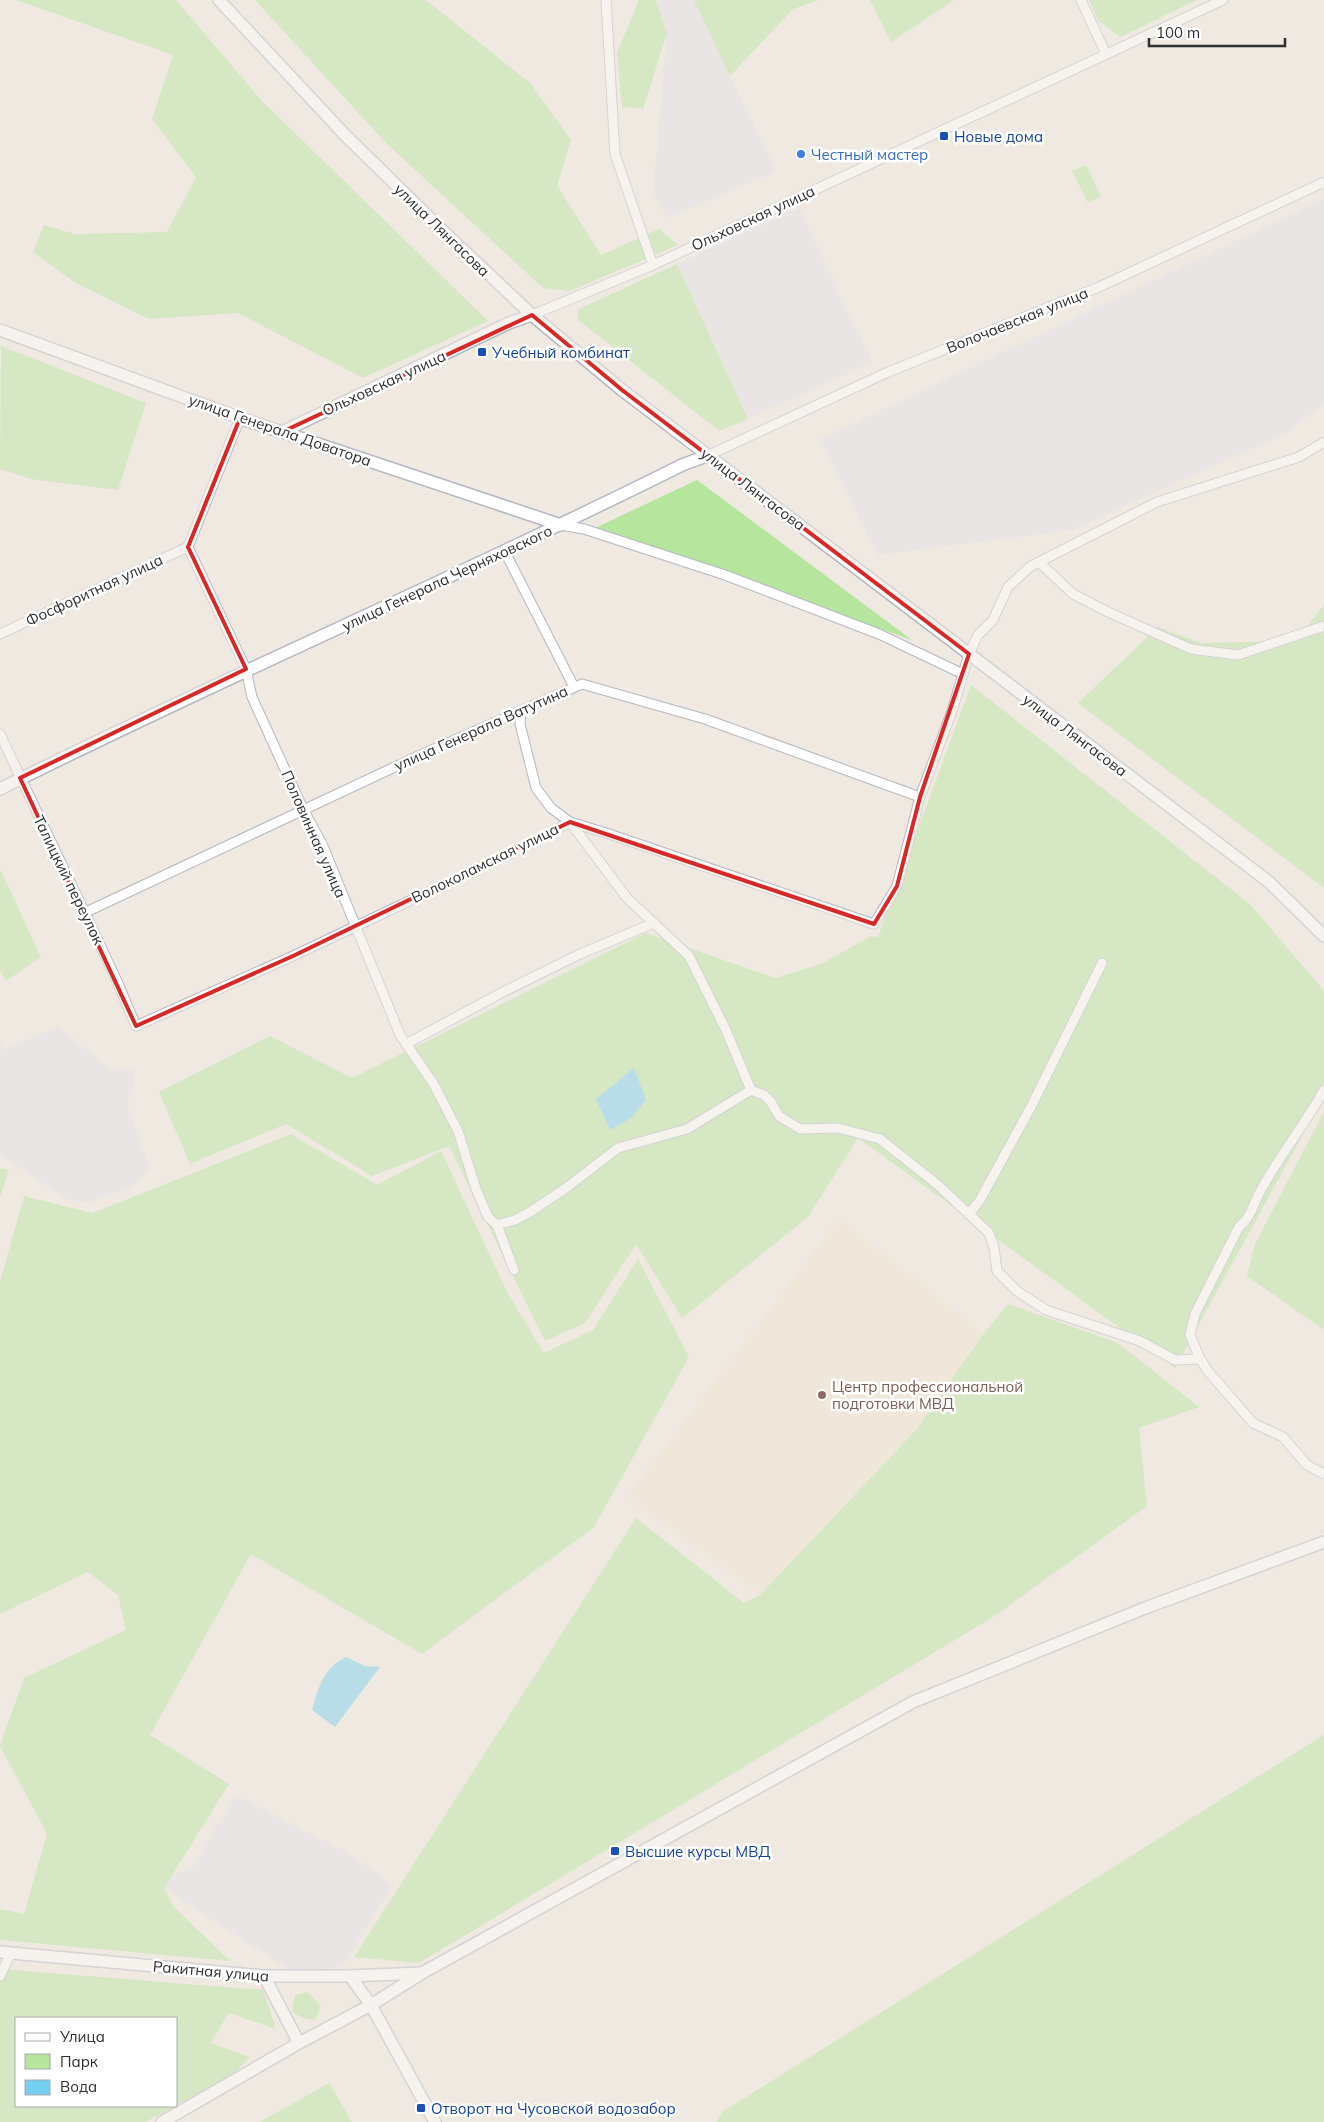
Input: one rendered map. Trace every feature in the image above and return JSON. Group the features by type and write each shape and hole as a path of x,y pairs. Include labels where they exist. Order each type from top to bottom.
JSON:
{"street":[{"name":"улица Лянгасова","path":"219,0 345,135 532,315 622,390 709,454 1270,882 1324,936"},
{"path":"606,0 615,154 653,265"},
{"path":"1080,0 1106,54"},
{"name":"Ольховская улица","path":"282,432 509,324 653,265 1223,0"},
{"name":"Волочаевская улица","path":"709,454 886,373 1099,287 1324,182"},
{"name":"улица Генерала Доватора","path":"0,330 240,418 561,525"},
{"path":"188,547 240,418"},
{"path":"920,797 952,711 969,654 978,635 993,620 1008,587 1031,566 1157,502 1299,457 1324,442"},
{"path":"561,525 682,465 709,454"},
{"name":"улица Генерала Черняховского","path":"0,789 246,669 561,525 584,529 725,576 879,634 963,674"},
{"name":"Фосфоритная улица","path":"0,634 188,547"},
{"name":"Половинная улица","path":"188,547 246,669 252,697 303,809 323,846 400,1035 432,1083 458,1131 476,1189 488,1217 497,1225 514,1270"},
{"path":"505,552 574,687"},
{"path":"1039,562 1073,594 1108,612 1191,649 1238,655 1324,626"},
{"name":"улица Генерала Ватутина","path":"84,913 416,756 582,684 705,719 920,797"},
{"path":"521,711 520,724 536,788 552,808 570,822 627,898 689,956 724,1028 751,1090 764,1095 771,1102 779,1116 800,1129 838,1128 880,1139 938,1185 988,1233 994,1247 997,1270 1017,1291 1046,1310 1140,1341 1175,1360 1200,1360"},
{"name":"Талицкий переулок","path":"0,734 136,1026"},
{"name":"Волоколамская улица","path":"136,1026 293,956 534,842 570,822 874,924 897,886 920,797"},
{"path":"406,1044 503,992 580,954 654,924"},
{"path":"969,1214 980,1200 1032,1104 1102,963"},
{"path":"497,1225 515,1220 530,1212 566,1188 618,1148 686,1129 751,1090"},
{"path":"1324,1090 1310,1115 1260,1190 1248,1220 1239,1227 1195,1314 1190,1335 1200,1360 1253,1423 1283,1437 1307,1465 1324,1474"},
{"path":"162,2122 371,2004 422,1973 913,1702 1145,1608 1324,1542"},
{"path":"0,1976 5,1953"},
{"name":"Ракитная улица","path":"5,1953 264,1976 350,1976 422,1973"},
{"path":"264,1976 299,2043"},
{"path":"350,1976 371,2004 435,2122"}],"highlighted area":[{"path":"532,315 622,390 969,654 920,797 897,886 874,924 570,822 293,956 136,1026 20,778 246,669 188,547 240,418 282,432"}],"shaded area":[{"path":"656,0 694,0 776,171 668,218 653,193 667,33"},
{"path":"1324,199 1324,403 1287,433 1072,530 878,555 819,440"},
{"path":"799,208 873,362 748,419 677,264"},
{"path":"58,1026 112,1071 134,1070 133,1088 127,1104 150,1167 132,1187 87,1203 65,1199 0,1154 0,1041 4,1050"},
{"name":"Центр профессиональной подготовки МВД","path":"839,1218 984,1333 916,1430 760,1595 626,1497"},
{"path":"235,1795 348,1853 393,1885 342,1967 291,1971 164,1888 172,1874 191,1869"}],"green space":[{"path":"16,0 176,0 263,102 488,321 363,378 238,313 149,319 76,283 33,252 44,225 75,234 167,232 196,177 152,119 173,55"},
{"path":"255,0 426,0 530,83 571,140 557,186 601,255 659,229 678,245 570,291 543,288 385,142"},
{"path":"639,0 656,0 667,33 643,109 622,107 617,53"},
{"path":"694,0 819,0 793,9 730,76"},
{"path":"870,0 954,0 891,42"},
{"path":"1089,0 1197,0 1120,37 1098,20"},
{"path":"1086,165 1101,196 1088,203 1072,171"},
{"path":"677,264 748,419 719,431 577,319 579,309"},
{"path":"1,346 146,403 118,490 31,479 0,469"},
{"path":"697,480 912,640 595,528"},
{"path":"1324,605 1324,888 1078,703 1158,627 1201,643 1295,641"},
{"path":"971,685 1251,905 1324,991 1324,1096 1175,1368 858,1138 808,1217 682,1318 636,1244 585,1323 545,1341 449,1146 372,1176 286,1124 190,1164 159,1092 270,1036 352,1078 646,933 775,978 821,964 871,936 878,937"},
{"path":"0,869 41,957 6,981 0,970"},
{"path":"1324,1112 1324,1330 1247,1276 1255,1244"},
{"path":"291,1134 377,1185 441,1151 507,1292 544,1353 593,1330 638,1259 689,1357 594,1527 422,1654 251,1554 150,1735 229,1784 164,1888 173,1906 230,1961 0,1940 0,1909 24,1914 47,1834 0,1746 24,1678 126,1630 118,1595 88,1572 0,1614 0,1282 24,1196 92,1213"},
{"path":"0,1169 9,1169 0,1197"},
{"path":"1008,1304 1118,1343 1199,1407 1139,1428 1147,1506 993,1617 419,1963 354,1957 636,1518 744,1603 760,1595 916,1430 984,1333"},
{"path":"1324,1735 1324,2122 717,2122 722,2112"},
{"path":"0,1969 263,1990 276,2029 229,2013 210,2043 250,2057 231,2076 178,2104 178,2017 15,2017 15,2107 174,2107 145,2122 0,2122"},
{"path":"307,1992 321,2006 315,2020 303,2018 292,2012 295,1995"},
{"path":"329,2083 352,2122 260,2122"}],"water":[{"path":"634,1068 646,1100 631,1118 610,1130 596,1099"},
{"path":"346,1657 365,1666 380,1667 335,1727 312,1710 323,1679 338,1661"}],"place":[{"name":"Новые дома","path":"944,136"},
{"name":"Честный мастер","path":"801,154"},
{"name":"Учебный комбинат","path":"482,352"},
{"name":"Центр профессиональной подготовки МВД","path":"822,1395"},
{"name":"Высшие курсы МВД","path":"615,1851"},
{"name":"Отворот на Чусовской водозабор","path":"421,2108"}]}
